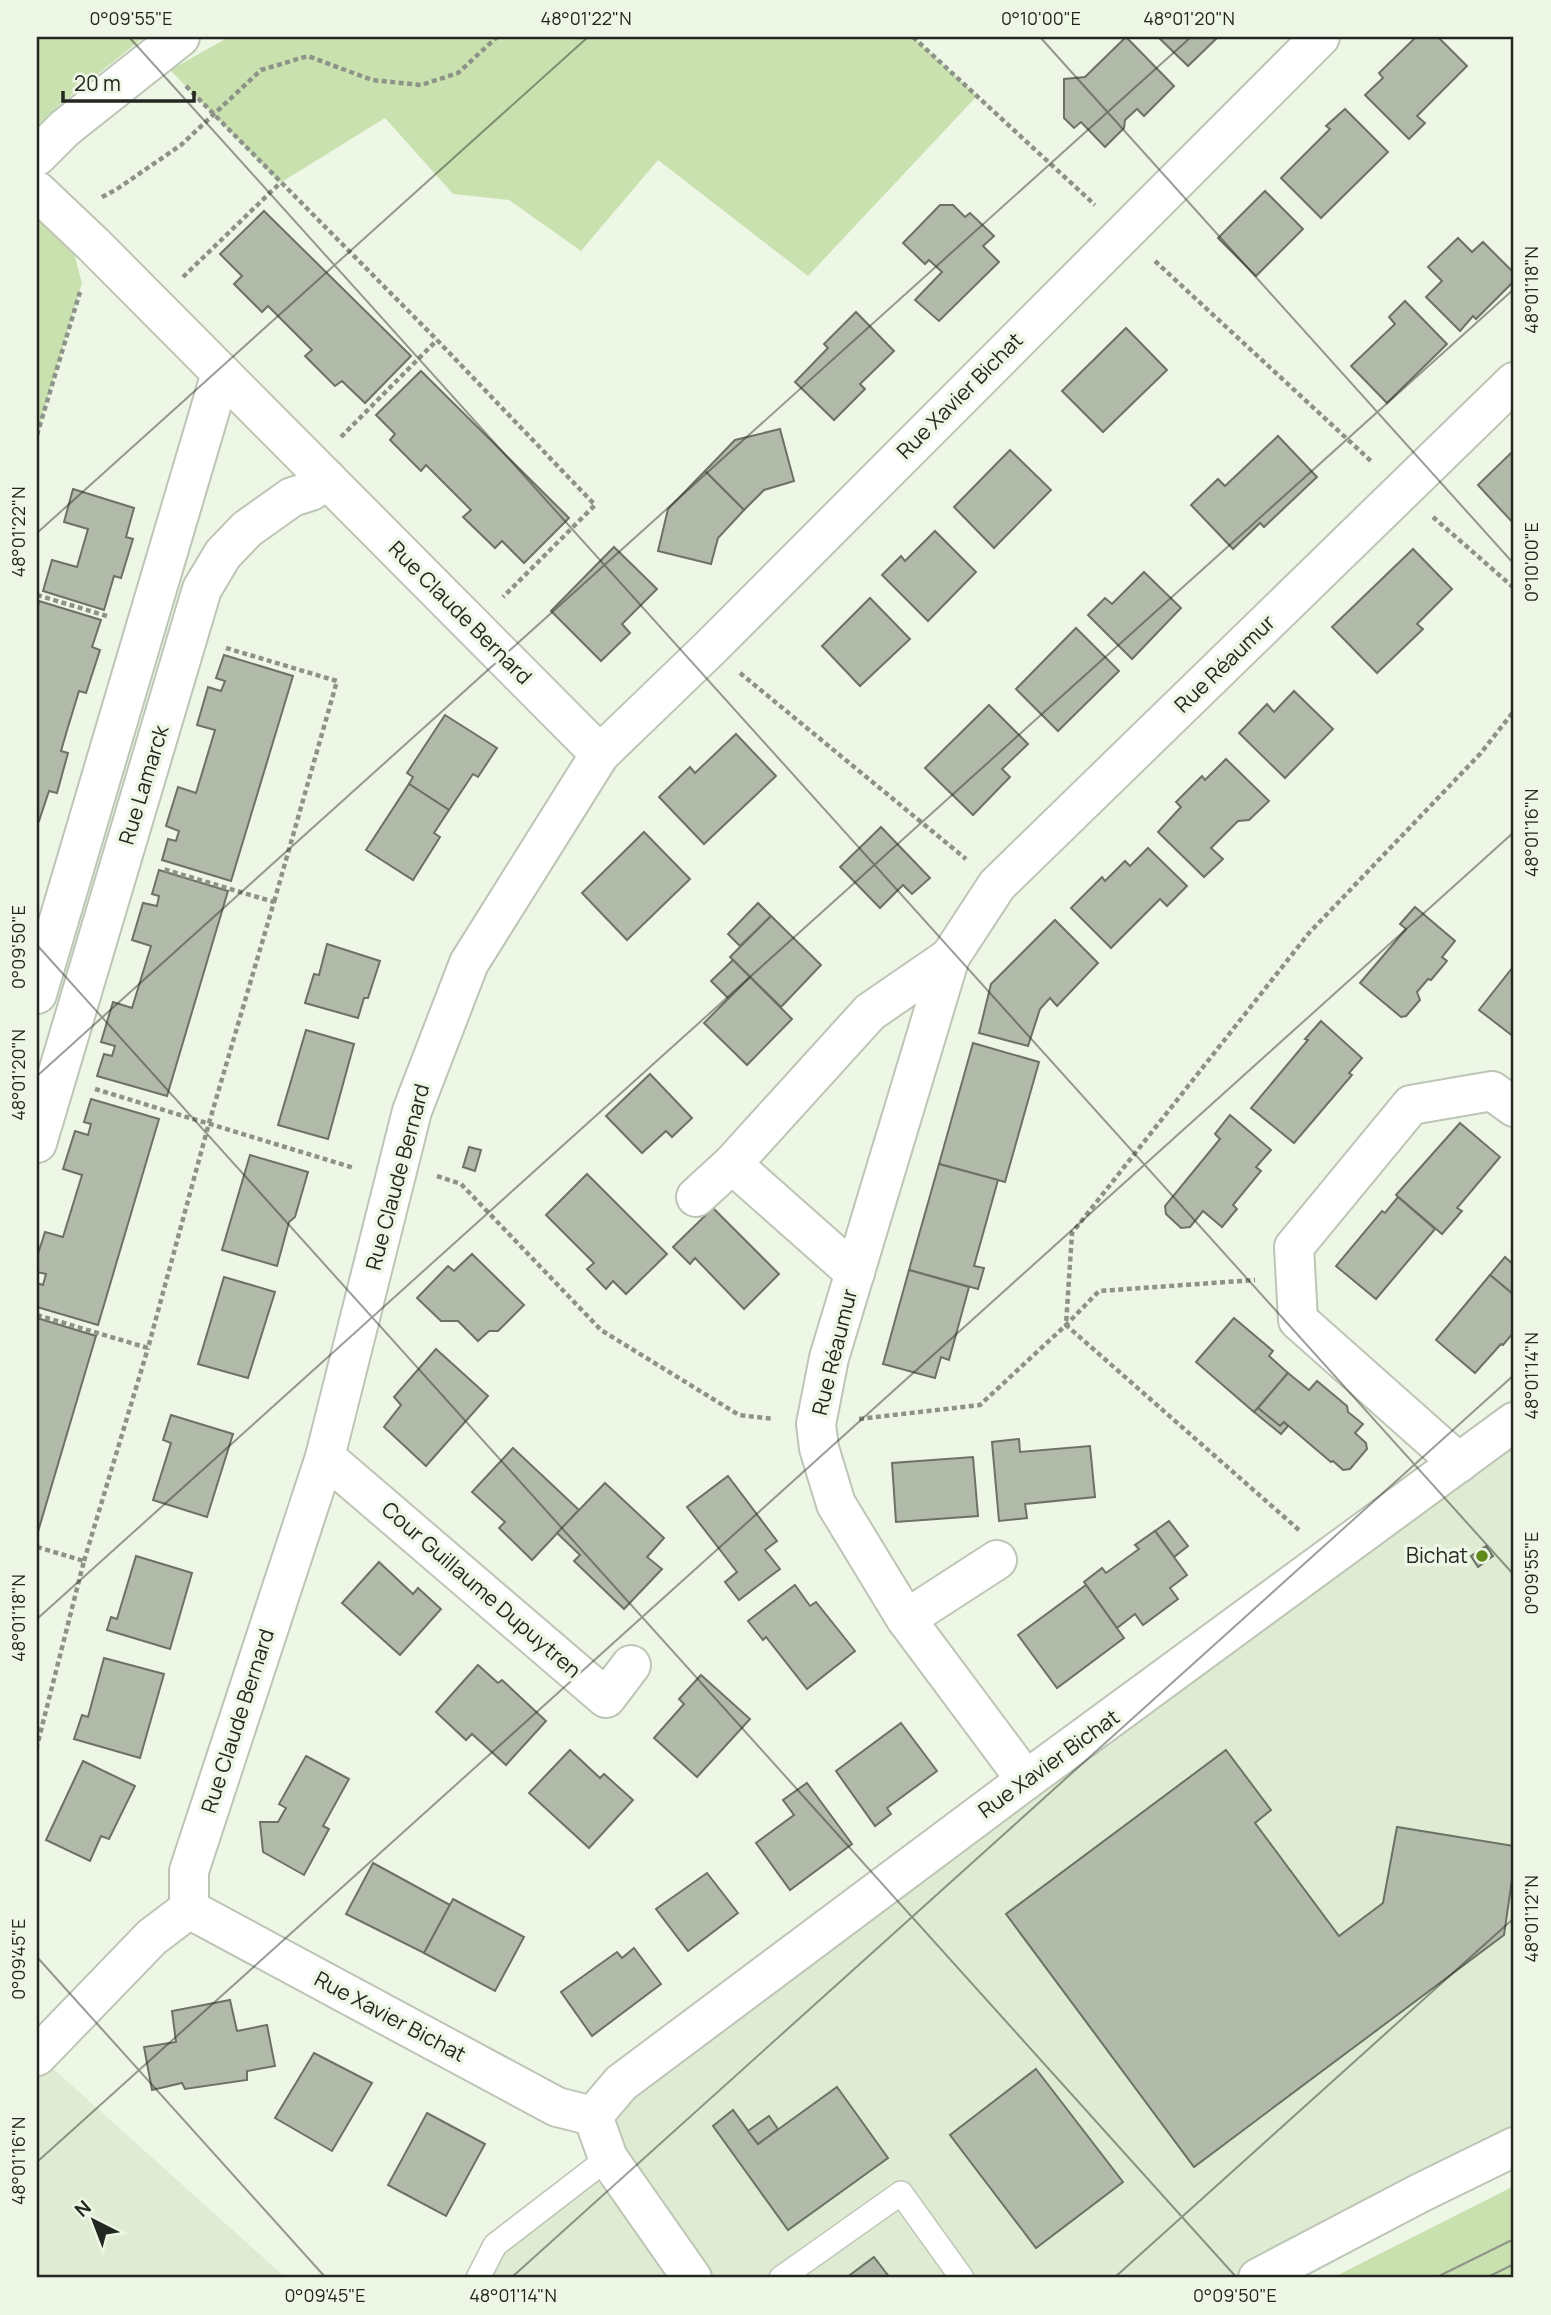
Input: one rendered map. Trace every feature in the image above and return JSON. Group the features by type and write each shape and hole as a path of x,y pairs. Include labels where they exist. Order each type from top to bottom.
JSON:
{"street":[{"name":"Rue Xavier Bichat","path":"600,754 710,648 1320,37"},
{"path":"37,156 65,128 168,46"},
{"name":"Rue Claude Bernard","path":"50,203 600,754 468,963 412,1111 324,1457 189,1871 190,1909"},
{"name":"Rue Lamarck","path":"37,994 220,373"},
{"name":"Rue Réaumur","path":"1026,1780 906,1619 836,1504 819,1447 816,1424 830,1358 950,957 997,885 1514,382"},
{"name":"Rue Lamarck","path":"37,1143 202,589 223,554 247,529 292,497 311,491 320,472"},
{"name":"Rue Réaumur","path":"696,1197 732,1164 870,1012 950,957"},
{"path":"1459,1463 1298,1320 1294,1247 1411,1105 1492,1091 1514,1107"},
{"name":"Rue Réaumur","path":"732,1164 855,1273"},
{"name":"Rue Xavier Bichat","path":"190,1909 556,2107 593,2116 621,2083 1026,1780 1514,1422"},
{"name":"Cour Guillaume Dupuytren","path":"324,1457 606,1698 631,1665"},
{"path":"906,1619 998,1560"},
{"path":"37,2056 152,1937 190,1909"},
{"path":"593,2116 608,2158 692,2278"},
{"path":"1258,2278 1514,2147"}],"lane":[{"path":"478,2278 495,2245 608,2158"},
{"path":"781,2278 901,2193 962,2278"}],"path":[{"path":"50,203 117,189 181,145 261,70 309,56 372,80 421,85 458,73 497,37"},
{"path":"913,37 1402,491 1514,588"},
{"path":"168,46 214,116 437,340 595,505 473,626"},
{"path":"153,305 280,183"},
{"path":"37,435 94,245"},
{"path":"320,472 437,340"},
{"path":"37,595 145,628"},
{"path":"37,1746 84,1561 148,1348 209,1123 337,681 188,636"},
{"path":"710,648 997,885"},
{"path":"1331,1557 1066,1325 1072,1233 1310,933 1480,754 1514,711"},
{"path":"123,856 274,902"},
{"path":"57,1077 395,1181"},
{"path":"37,1315 148,1348"},
{"path":"37,1547 84,1561"}],"shaded area":[{"path":"1514,1422 1514,2147 1258,2278 478,2278 495,2245 607,2158 593,2116"},
{"path":"38,2055 286,2278 37,2278"}],"green space":[{"path":"37,37 144,37 37,126"},
{"path":"229,37 913,37 977,96 808,276 658,160 581,251 509,200 453,194 385,118 280,183 170,70"},
{"path":"37,193 64,216 82,283 37,435"},
{"path":"1514,2186 1514,2278 1332,2278"}],"building":[{"path":"1126,37 1174,86 1144,116 1137,109 1125,120 1124,128 1105,147 1081,122 1074,128 1064,118 1064,79 1085,77"},
{"path":"1158,37 1218,37 1188,66"},
{"path":"1416,37 1438,37 1467,66 1417,116 1425,123 1409,139 1365,95 1383,78 1379,73"},
{"path":"1345,109 1388,152 1321,218 1281,178 1330,129 1326,126"},
{"path":"1265,191 1303,229 1256,276 1218,238"},
{"path":"940,205 953,205 965,217 970,213 994,236 983,246 999,262 939,321 915,300 942,272 929,260 925,264 903,243"},
{"path":"264,211 411,356 365,403 342,381 335,386 305,356 312,350 268,306 262,312 234,284 242,276 220,254"},
{"path":"1458,238 1472,252 1483,242 1514,273 1514,281 1476,319 1473,316 1460,331 1426,297 1442,281 1428,267"},
{"path":"1405,301 1447,344 1387,403 1351,366 1395,324 1389,317"},
{"path":"856,312 894,351 860,384 865,389 834,420 795,382 828,348 824,344"},
{"path":"1126,328 1167,370 1103,432 1062,391"},
{"path":"421,371 569,518 524,563 502,541 495,548 463,517 471,510 426,465 421,471 390,440 395,434 376,415"},
{"path":"780,429 794,481 764,490 744,510 705,471 735,440"},
{"path":"1278,436 1317,477 1264,527 1260,523 1233,549 1191,505 1218,479 1225,486"},
{"path":"1010,450 1051,490 994,548 954,507"},
{"path":"1514,450 1514,524 1478,485"},
{"path":"705,471 744,510 718,538 711,564 658,551 668,509"},
{"path":"73,489 134,508 126,537 133,539 121,578 114,576 104,610 43,591 52,560 77,567 88,529 64,522"},
{"path":"935,531 976,572 928,621 882,575 901,556 905,561"},
{"path":"614,547 657,589 622,624 630,633 601,661 551,611"},
{"path":"1413,549 1452,589 1417,624 1423,629 1377,673 1332,627"},
{"path":"1144,572 1181,608 1132,659 1088,615 1105,598 1112,604"},
{"path":"870,598 910,639 860,686 822,646"},
{"path":"39,601 101,620 92,647 100,650 86,693 79,691 61,751 68,753 57,793 49,791 39,821 37,609"},
{"path":"1076,628 1119,671 1058,731 1016,689"},
{"path":"224,655 293,676 231,881 162,860 168,839 176,841 179,831 166,826 178,787 196,793 215,730 197,725 208,687 221,691 225,681 216,678"},
{"path":"1294,691 1333,729 1285,778 1239,733 1267,704 1274,712"},
{"path":"989,705 1028,744 1002,769 1010,777 973,815 925,768"},
{"path":"445,715 497,748 478,777 473,774 449,810 409,784 413,777 407,773"},
{"path":"736,734 776,776 704,844 659,797 690,767 695,773"},
{"path":"1226,759 1269,801 1249,820 1238,821 1211,848 1223,859 1204,877 1158,832 1181,807 1176,802 1202,776 1205,780"},
{"path":"409,784 449,810 434,833 440,837 413,880 366,850"},
{"path":"881,827 930,878 912,894 903,885 880,908 840,867"},
{"path":"644,832 690,879 627,940 582,893"},
{"path":"1148,848 1187,886 1167,906 1160,899 1111,948 1071,908 1102,877 1105,881 1125,861 1130,866"},
{"path":"159,870 228,891 167,1096 97,1076 104,1054 112,1056 115,1046 101,1042 113,1002 132,1008 151,946 132,940 143,903 157,906 159,896 152,894"},
{"path":"758,903 771,916 740,946 728,934"},
{"path":"1415,907 1455,941 1442,957 1447,961 1417,992 1420,1000 1406,1016 1401,1017 1360,983 1406,929 1400,924"},
{"path":"771,916 821,965 781,1007 730,957"},
{"path":"1055,920 1098,963 1057,1006 1050,998 1040,1009 1028,1046 979,1033 991,984"},
{"path":"327,944 380,961 368,998 364,998 358,1018 305,1003 314,974 319,975"},
{"path":"733,960 750,977 729,999 711,981"},
{"path":"1514,968 1514,1037 1479,1010"},
{"path":"750,977 792,1019 747,1065 704,1023"},
{"path":"1321,1021 1362,1058 1349,1073 1352,1075 1294,1143 1251,1108"},
{"path":"306,1030 354,1044 328,1139 278,1125"},
{"path":"973,1043 1039,1062 1005,1182 939,1164"},
{"path":"650,1074 692,1118 672,1137 666,1131 642,1153 606,1116"},
{"path":"91,1099 159,1119 98,1325 37,1307 37,1283 43,1285 46,1274 37,1272 37,1257 45,1232 63,1237 82,1175 63,1169 75,1131 88,1135 91,1124 84,1122"},
{"path":"1230,1115 1271,1150 1256,1167 1261,1171 1233,1205 1237,1209 1222,1227 1203,1211 1190,1227 1181,1228 1166,1214 1165,1206 1220,1139 1215,1134"},
{"path":"1460,1123 1500,1157 1457,1208 1462,1211 1442,1234 1396,1195"},
{"path":"469,1147 481,1150 475,1171 463,1167"},
{"path":"250,1155 308,1172 295,1217 289,1222 277,1266 222,1250"},
{"path":"939,1164 998,1180 974,1266 984,1268 978,1289 909,1270"},
{"path":"587,1174 667,1254 626,1294 613,1281 606,1289 587,1269 594,1263 546,1215"},
{"path":"1398,1197 1435,1229 1376,1299 1336,1266 1382,1211 1385,1213"},
{"path":"713,1208 779,1274 744,1309 695,1258 690,1264 673,1247"},
{"path":"472,1254 524,1305 498,1331 489,1331 478,1341 458,1321 441,1321 417,1298 448,1266 454,1271"},
{"path":"1505,1257 1514,1265 1514,1295 1490,1275"},
{"path":"909,1270 969,1287 949,1360 941,1357 935,1378 883,1364"},
{"path":"1490,1275 1514,1295 1514,1332 1475,1373 1436,1340"},
{"path":"224,1277 275,1292 248,1378 198,1364"},
{"path":"37,1318 96,1336 37,1535"},
{"path":"1234,1318 1273,1351 1269,1356 1288,1373 1254,1412 1196,1362"},
{"path":"436,1349 488,1396 426,1466 384,1427 401,1405 394,1397"},
{"path":"1288,1373 1309,1390 1317,1381 1347,1406 1348,1412 1363,1424 1355,1433 1366,1443 1367,1449 1350,1469 1343,1470 1284,1422 1280,1426 1258,1408"},
{"path":"1258,1408 1280,1426 1284,1422 1288,1426 1281,1434 1254,1412"},
{"path":"171,1415 233,1434 207,1517 153,1500 171,1443 163,1440"},
{"path":"1019,1439 1020,1452 1090,1446 1095,1497 1025,1504 1027,1518 999,1521 992,1442"},
{"path":"513,1448 579,1510 532,1560 499,1528 505,1522 472,1492"},
{"path":"973,1457 978,1516 896,1522 892,1463"},
{"path":"728,1476 777,1541 765,1550 780,1569 739,1600 725,1582 737,1572 687,1507"},
{"path":"605,1483 664,1538 647,1557 662,1569 624,1609 574,1561 580,1555 557,1533"},
{"path":"1169,1521 1188,1546 1174,1557 1155,1531"},
{"path":"1155,1531 1187,1575 1170,1588 1178,1599 1143,1625 1135,1614 1117,1628 1084,1582 1102,1568 1106,1573 1139,1549 1135,1545"},
{"name":"Bichat","path":"1486,1546 1493,1556 1478,1567 1471,1556"},
{"path":"136,1556 192,1573 170,1649 107,1630 111,1617 117,1619"},
{"path":"379,1562 413,1594 418,1588 441,1609 400,1655 342,1603"},
{"path":"795,1585 810,1606 816,1602 855,1651 807,1689 766,1637 763,1640 748,1621"},
{"path":"1086,1585 1124,1638 1057,1688 1018,1635"},
{"path":"104,1658 164,1674 140,1758 74,1739 82,1715 88,1717"},
{"path":"478,1665 498,1683 502,1680 546,1721 506,1765 472,1734 466,1740 436,1712"},
{"path":"701,1675 750,1719 697,1777 654,1738 684,1704 679,1699"},
{"path":"901,1723 937,1771 887,1808 891,1814 875,1826 836,1771"},
{"path":"570,1750 600,1778 604,1774 633,1800 589,1848 529,1793"},
{"path":"1226,1750 1271,1810 1255,1823 1339,1936 1383,1903 1397,1827 1514,1846 1514,1866 1504,1935 1194,2167 1006,1914"},
{"path":"306,1756 349,1779 323,1826 329,1829 304,1875 263,1852 260,1822 278,1822 286,1808 279,1804"},
{"path":"83,1761 135,1786 109,1839 101,1836 90,1861 46,1840"},
{"path":"807,1783 852,1844 790,1890 756,1843 794,1815 783,1800"},
{"path":"373,1863 450,1905 424,1953 346,1914"},
{"path":"707,1873 738,1913 688,1951 656,1909"},
{"path":"453,1899 524,1937 495,1991 424,1953"},
{"path":"634,1948 661,1984 592,2036 561,1992 617,1952 622,1958"},
{"path":"230,2000 237,2031 267,2025 275,2066 247,2071 247,2080 185,2089 182,2083 152,2090 144,2047 176,2042 172,2011"},
{"path":"314,2053 372,2083 332,2151 275,2118"},
{"path":"1036,2069 1123,2182 1036,2248 950,2135"},
{"path":"837,2087 888,2158 788,2230 713,2126 733,2110 758,2144"},
{"path":"427,2113 485,2144 446,2216 388,2185"},
{"path":"769,2116 778,2129 758,2144 748,2131"},
{"path":"874,2257 890,2278 846,2278"}],"tram line":[{"path":"1435,2278 1514,2239"},
{"path":"1486,2278 1514,2264"}],"place":[{"name":"Bichat","path":"1482,1556"}]}
